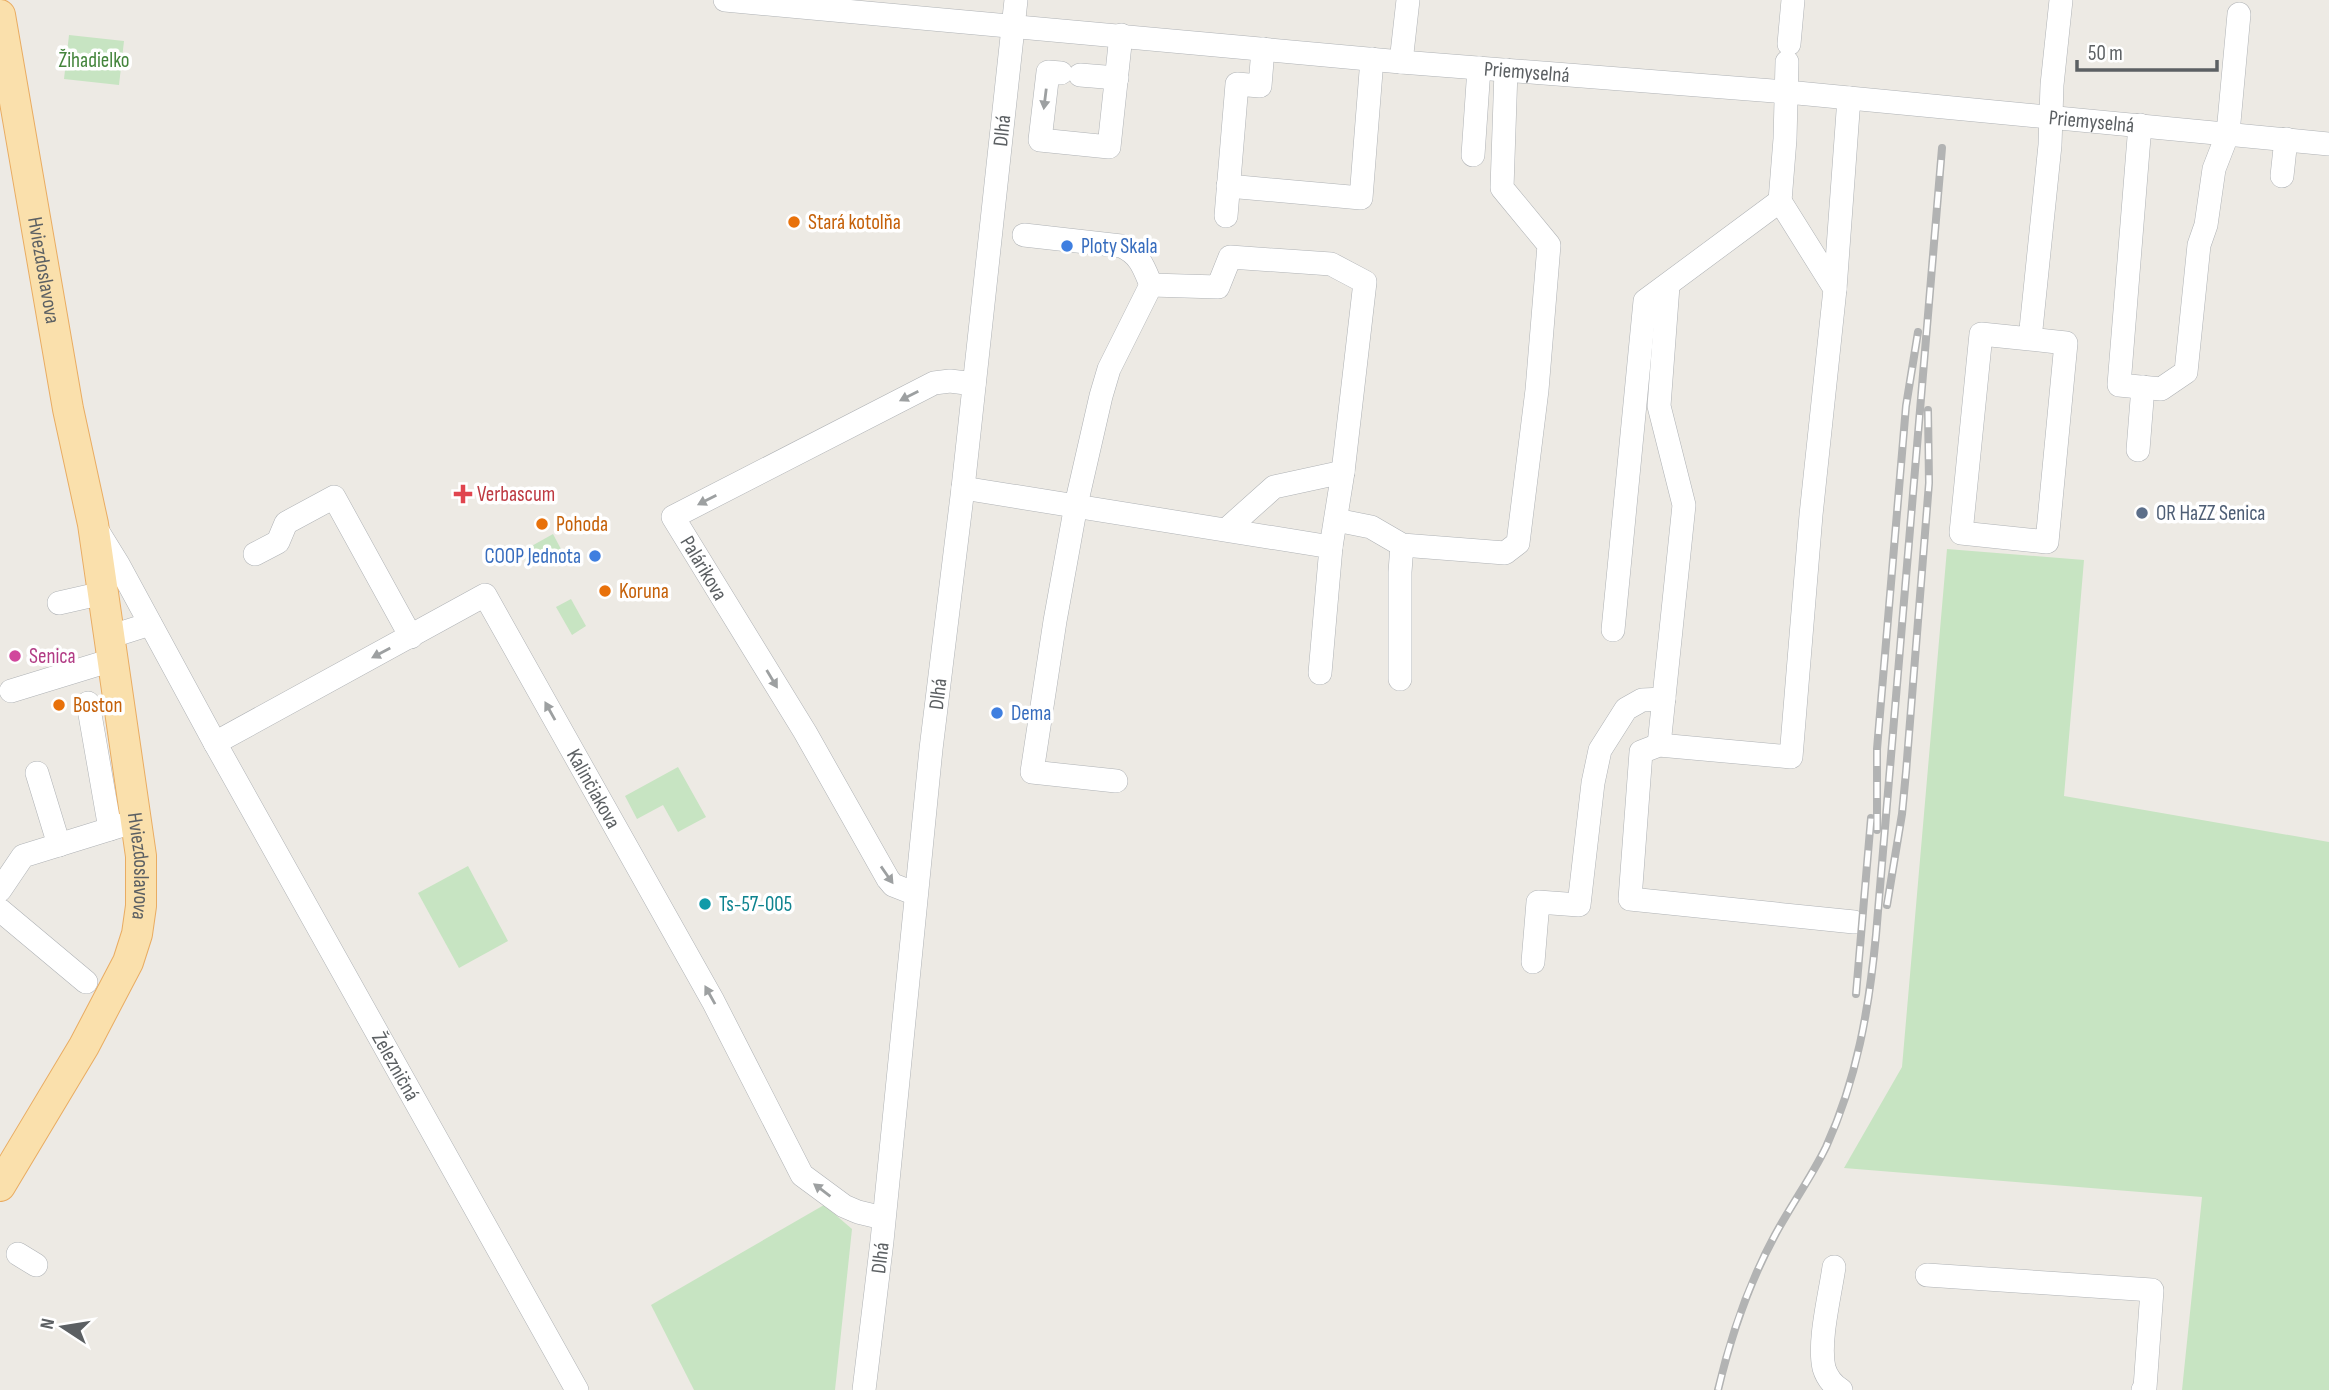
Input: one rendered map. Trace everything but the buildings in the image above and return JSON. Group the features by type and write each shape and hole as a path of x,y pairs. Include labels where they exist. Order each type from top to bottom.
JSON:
{"main road":[{"name":"Hviezdoslavova","path":"0,15 68,409 93,524 111,648 123,825 142,869 137,934 128,962 83,1046 0,1186"}],"street":[{"name":"Priemyselná","path":"725,0 1401,62 1787,92 2329,144"},
{"name":"Dlhá","path":"864,1390 944,635 963,488 1016,0"},
{"path":"1401,62 1408,0"},
{"path":"1793,0 1780,201 1835,289"},
{"path":"2030,339 2050,145 2061,0"},
{"path":"2140,125 2119,385 2161,389 2186,372 2199,245 2206,225 2214,169 2228,133 2239,14"},
{"path":"1117,78 1048,72 1040,140 1110,148 1122,35"},
{"path":"1226,216 1237,84 1260,86 1264,49"},
{"path":"1228,186 1361,198 1372,59"},
{"path":"1474,155 1479,68"},
{"path":"1336,520 1371,527 1402,545 1505,553 1518,542 1537,390 1549,245 1502,188 1506,70"},
{"path":"1849,98 1835,289 1811,515 1791,757 1659,745 1641,752 1630,899 1854,922"},
{"path":"2282,176 2286,139"},
{"path":"1613,630 1645,301 1780,201"},
{"path":"1024,235 1121,246 1140,259 1151,285 1109,369 1076,505 1032,772 1116,781"},
{"path":"1151,285 1218,287 1230,257 1331,264 1365,282 1343,472 1331,547 1320,673"},
{"path":"1659,745 1684,505 1659,406 1668,286"},
{"path":"1981,334 2030,339 2066,343 2046,542 1961,533 1981,334"},
{"name":"Palárikova","path":"916,894 888,879 805,732 673,517 934,383 950,381 974,384"},
{"path":"2138,450 2143,387"},
{"path":"1227,529 1274,487 1343,472"},
{"path":"963,488 1331,547"},
{"path":"255,554 278,542 286,523 334,497 411,637"},
{"name":"Hviezdoslavova","path":"93,524 118,564 215,743"},
{"path":"1400,678 1402,545"},
{"path":"59,603 103,593"},
{"name":"Kalinčiakova","path":"215,743 485,595 713,1001 802,1175 844,1206 883,1218"},
{"path":"11,691 111,648 150,624"},
{"path":"1533,962 1538,902 1578,905 1593,783 1600,750 1626,709 1642,700 1664,699"},
{"path":"0,890 23,856 123,825 88,703"},
{"name":"Železničná","path":"215,743 577,1390"},
{"path":"37,774 59,845"},
{"path":"0,909 86,982"},
{"path":"1833,1267 1823,1348 1825,1370 1832,1385 1841,1390"},
{"path":"1927,1275 2152,1290 2143,1390"}],"green space":[{"name":"Žihadielko","path":"69,35 124,41 119,85 64,79"},
{"path":"553,534 562,551 529,568 521,552"},
{"path":"1947,549 2084,560 2064,796 2329,842 2329,1390 2182,1390 2202,1197 1844,1168 1902,1067"},
{"path":"571,599 586,626 572,635 556,607"},
{"path":"678,767 706,817 678,832 663,805 637,819 625,796"},
{"path":"468,866 508,941 459,968 418,893"},
{"path":"824,1205 852,1229 835,1390 694,1390 651,1305"}],"railway":[{"path":"1718,1390 1735,1330 1765,1254 1826,1147 1837,1121 1854,1070 1870,990 1942,148"},
{"path":"1877,830 1877,749 1906,406 1918,332"},
{"path":"1887,905 1906,772 1929,483 1928,410"},
{"path":"1856,994 1871,818"}],"place":[{"name":"Stará kotolňa","path":"794,222"},
{"name":"Ploty Skala","path":"1067,246"},
{"name":"Verbascum","path":"463,494"},
{"name":"OR HaZZ Senica","path":"2142,513"},
{"name":"Pohoda","path":"542,524"},
{"name":"COOP Jednota","path":"595,556"},
{"name":"Koruna","path":"605,591"},
{"name":"Senica","path":"15,656"},
{"name":"Boston","path":"59,705"},
{"name":"Dema","path":"997,713"},
{"name":"Ts-57-005","path":"705,904"}]}
